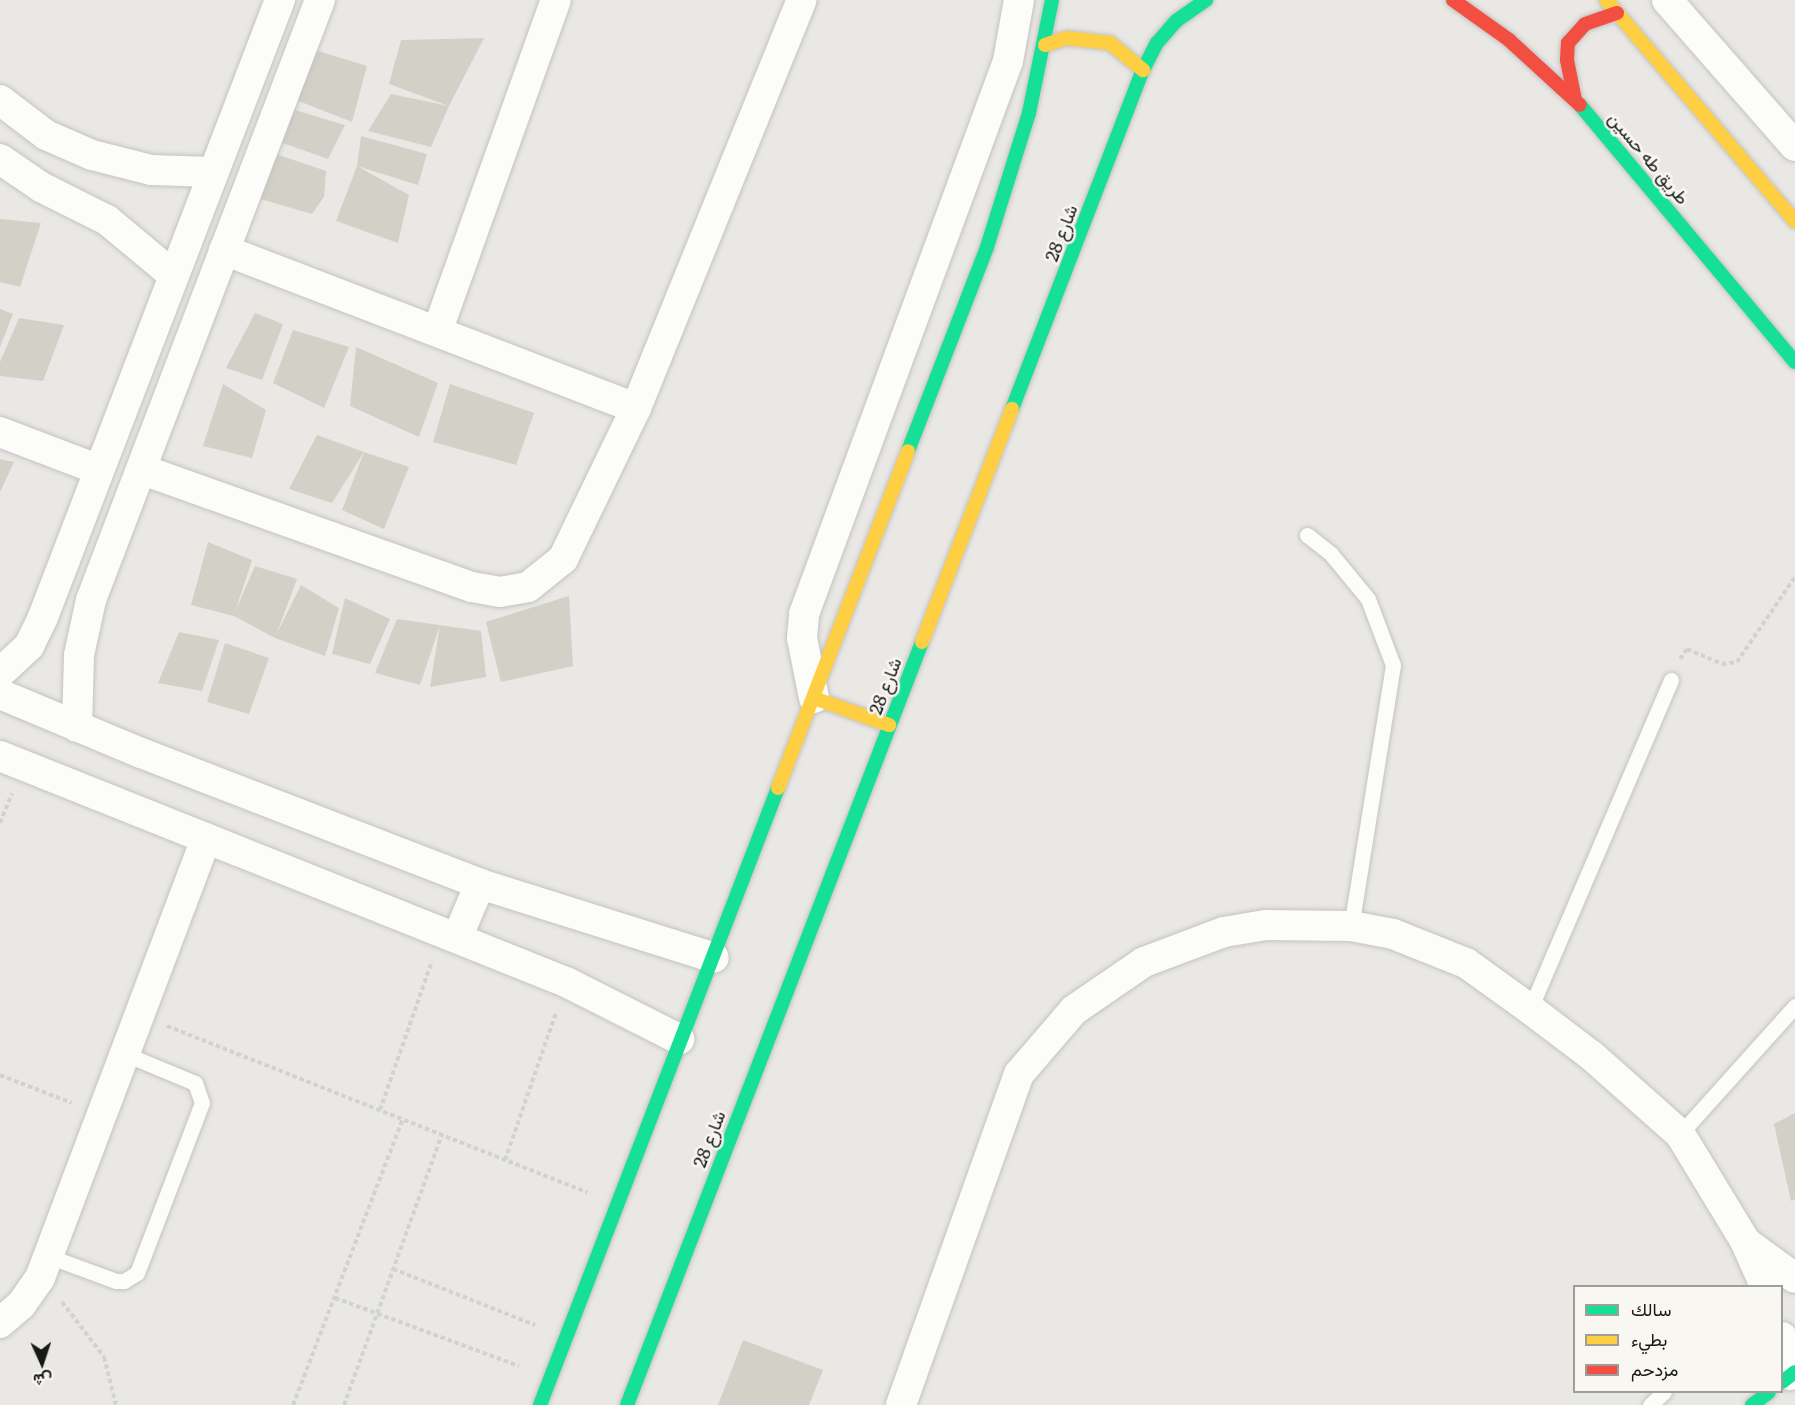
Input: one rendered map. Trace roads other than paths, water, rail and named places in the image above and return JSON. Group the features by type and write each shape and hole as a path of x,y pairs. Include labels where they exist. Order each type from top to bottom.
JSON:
{"street":[{"path":"0,673 29,646 43,616 280,0"},
{"path":"76,727 82,632 320,0"},
{"path":"438,329 556,0"},
{"path":"143,470 472,587 500,592 528,587 563,559 636,408 802,0"},
{"path":"814,698 802,639 804,614 1008,62 1019,0"},
{"path":"540,1405 987,247 1013,169 1045,45 1052,0"},
{"name":"شارع 28","path":"627,1405 1143,70 1157,43 1170,28 1206,0"},
{"name":"طريق طه حسين","path":"1453,0 1509,40 1575,100 1795,362"},
{"path":"1606,0 1795,221"},
{"path":"1668,0 1795,146"},
{"path":"1575,100 1567,60 1568,43 1585,24 1617,13"},
{"path":"1045,45 1066,38 1110,43 1143,70"},
{"path":"0,100 46,135 121,164 182,173 212,172"},
{"path":"46,135 10,166 107,220 173,275"},
{"path":"224,250 438,329 636,408"},
{"path":"0,432 98,469"},
{"path":"0,694 76,727 480,884 714,958"},
{"path":"814,698 889,725"},
{"path":"0,756 566,982 680,1040"},
{"path":"0,1323 21,1305 44,1267 207,838"},
{"path":"449,935 480,884"},
{"path":"901,1405 1019,1074 1045,1041 1108,984 1183,944 1266,925 1351,926 1393,934 1466,963 1530,1009 1592,1056 1680,1134 1745,1241 1764,1285"},
{"path":"1745,1241 1795,1278"},
{"path":"1783,1358 1784,1379"},
{"path":"1752,1405 1767,1393"}],"lane":[{"path":"1307,536 1331,554 1368,599 1393,665 1351,926"},
{"path":"1530,1009 1671,680"},
{"path":"1680,1134 1795,1006"},
{"path":"44,1267 116,1281 124,1281 137,1273 202,1103 195,1083 125,1054"},
{"path":"1650,1405 1663,1393"}]}
